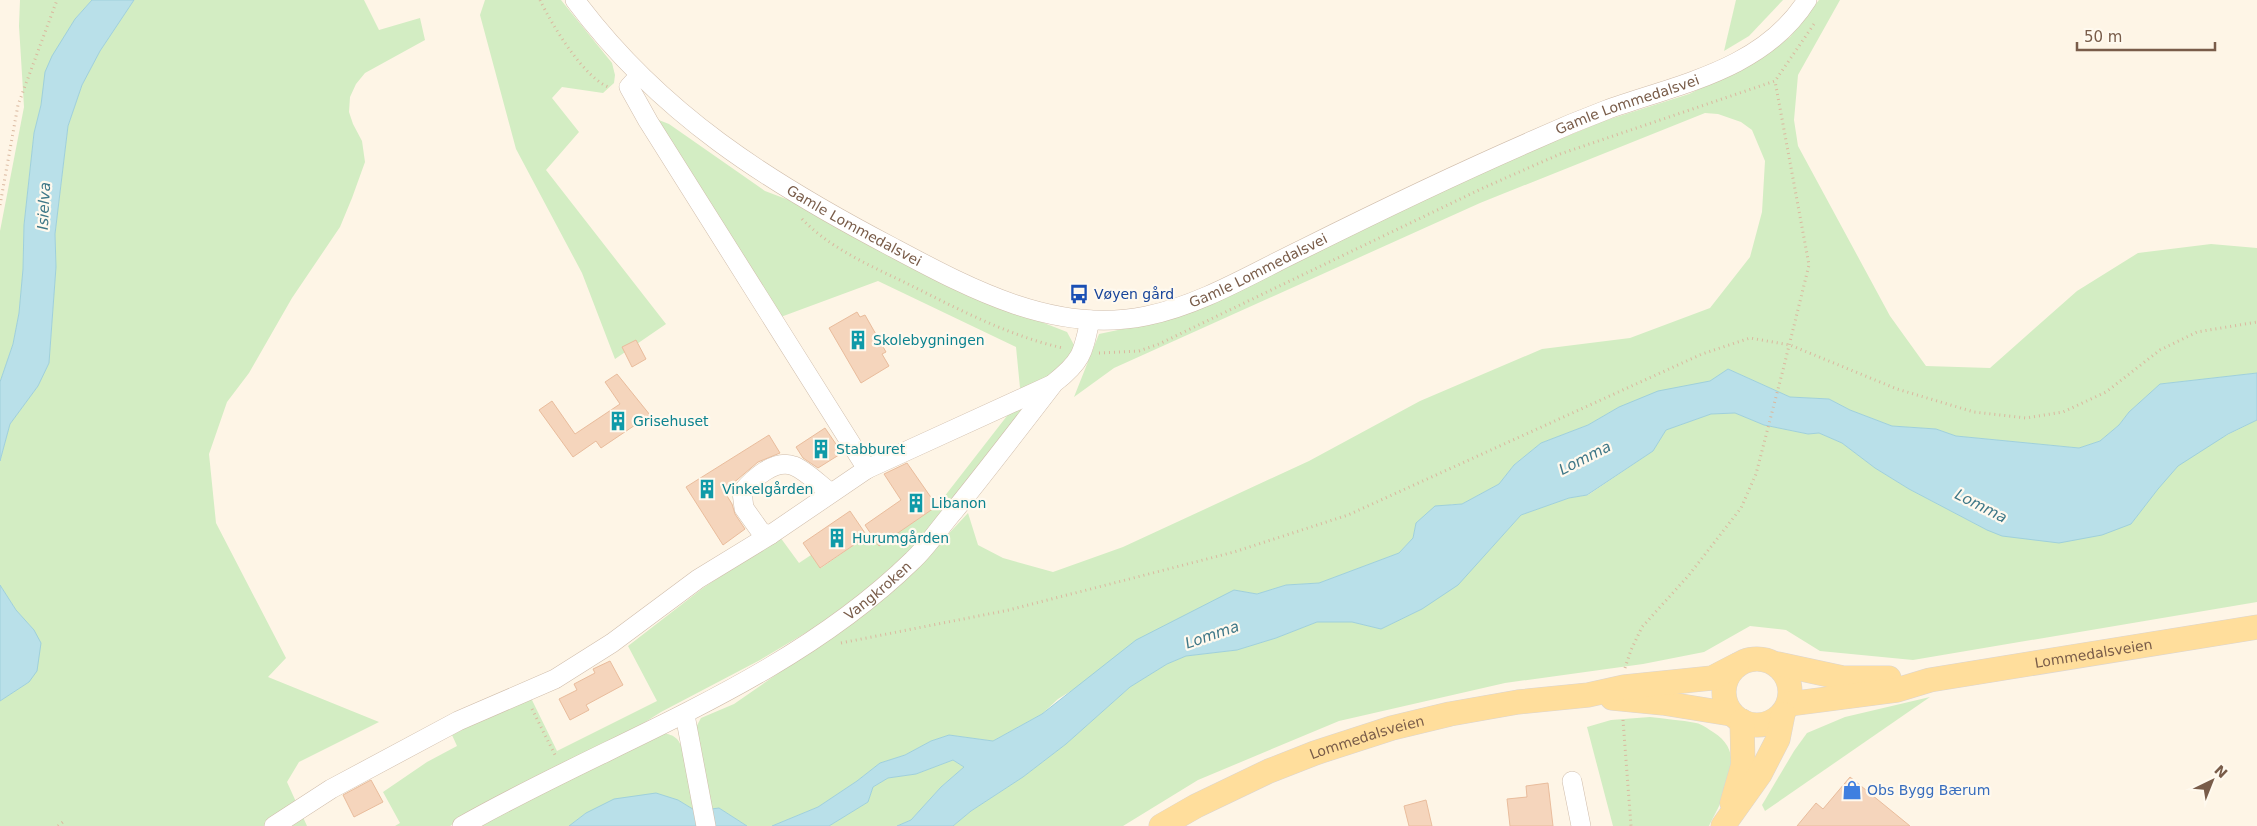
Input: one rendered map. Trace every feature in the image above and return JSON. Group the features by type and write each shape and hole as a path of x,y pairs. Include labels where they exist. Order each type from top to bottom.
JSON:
{"main road":[{"name":"Lommedalsveien","path":"1786,709 1897,690 1930,680 2257,627"},
{"path":"1751,659 1764,659 1778,664 1786,673 1791,688 1778,739 1760,774 1726,821 1743,765 1736,718 1726,703 1724,692 1727,677 1737,665 1751,659"},
{"name":"Lommedalsveien","path":"1778,664 1843,678 1930,680"},
{"name":"Lommedalsveien","path":"1161,826 1196,806 1269,771 1315,753 1384,730 1477,709 1518,702 1588,695 1624,687 1712,678 1737,665"},
{"name":"Lommedalsveien","path":"1588,695 1671,704 1736,718"},
{"path":"1736,718 1753,726 1764,725 1786,709"}],"street":[{"name":"Gamle Lommedalsvei","path":"575,0 640,75 668,101 725,148 788,190 958,282 1035,311 1090,320 1117,321 1149,316 1182,306 1549,133 1607,110 1730,67 1767,44 1792,21 1807,0"},
{"path":"640,75 629,87 634,96 663,146 866,469"},
{"name":"Vangkroken","path":"462,826 503,803 685,715 804,646 851,613 914,559 1054,383 1071,370 1083,352 1090,320"},
{"path":"274,826 331,790 450,726 555,679 612,643 698,579 770,535 866,469 1054,383"},
{"path":"770,535 761,532 744,508 742,492 752,480 778,464 793,466 831,494"},
{"path":"685,715 706,826"},
{"path":"1572,781 1581,826"}],"path":[{"path":"0,205 18,105 57,0"},
{"path":"540,0 577,60 592,77 607,87 634,96"},
{"path":"797,215 827,241 846,253 931,296 1024,337 1083,352 1117,354 1138,351 1159,344 1483,188 1560,154 1775,81 1815,22"},
{"path":"1622,676 1642,627 1689,575 1741,508 1756,474 1790,345 1809,265 1775,81"},
{"path":"839,644 1009,610 1234,552 1348,515 1702,354 1750,338 1790,345 1897,389 1974,412 2026,418 2063,412 2106,392 2160,350 2196,332 2257,322"},
{"path":"525,692 564,773"},
{"path":"1622,714 1631,826"},
{"path":"58,826 64,822"}],"green space":[{"path":"20,0 92,0 75,19 64,37 41,105 34,133 24,225 19,313 13,344 0,382 0,231 24,107 19,26"},
{"path":"134,0 364,0 379,30 420,18 425,40 365,73 356,84 350,97 349,112 362,141 365,162 352,198 340,227 292,298 249,373 227,402 209,454 216,523 286,658 268,677 379,722 299,762 287,782 307,826 0,826 0,701 29,682 34,630 16,610 0,585 0,461 10,424 38,386 49,363 56,267 55,234 68,126 82,85 100,51"},
{"path":"485,0 561,0 612,63 615,75 614,83 603,93 562,87 552,98 579,132 546,170 666,324 615,359 582,273 516,149 480,15"},
{"path":"1736,0 1783,0 1749,36 1724,51"},
{"path":"1819,0 1840,0 1798,75 1794,120 1798,146 1890,316 1926,366 1990,368 2077,291 2138,253 2211,244 2257,248 2257,373 2160,384 2100,441 2079,448 1956,436 1936,429 1892,426 1850,410 1829,399 1790,397 1728,369 1710,381 1619,407 1588,425 1541,443 1514,465 1499,484 1462,504 1452,504 1416,523 1413,538 1399,553 1319,583 1286,585 1257,594 1234,590 1058,699 1042,714 993,741 949,735 931,741 905,755 880,763 818,807 772,826 747,826 719,808 711,809 695,729 701,718 734,704 861,616 911,574 968,513 978,545 1003,558 1053,572 1123,547 1309,461 1420,401 1542,349 1630,338 1710,308 1750,257 1762,212 1765,161 1752,130 1741,122 1718,114 1705,113 1480,203 1114,368 1074,397 1099,334 1137,326 1604,121 1689,94 1761,59 1790,37"},
{"path":"651,117 669,124 765,191 794,202 1021,314 1067,332 1074,345 1073,352 921,541 844,610 760,660 661,712 628,733 450,826 395,826 400,823 383,792 427,762 457,746 452,735 515,702 531,698 557,751 657,701 628,646 703,588 780,537 799,563 811,555 821,568 871,533 880,545 937,506 1021,398 1016,347 878,281 778,318"},
{"path":"1735,413 1764,425 1808,434 1819,433 1842,443 1875,468 1909,489 1987,530 2131,524 2165,480 2185,460 2215,441 2257,420 2257,602 1913,660 1820,651 1786,630 1750,626 1704,652 1643,664 1505,683 1339,721 1198,780 1123,826 953,826 971,811 1023,777 1066,744 1130,687 1167,664 1186,656 1237,650 1276,638 1317,622 1352,622 1381,629 1422,609 1486,554 1521,515 1569,498 1588,495 1653,451 1666,430 1711,414"},
{"path":"1930,697 1765,811 1762,805 1807,733 1845,717"},
{"path":"1650,717 1700,724 1724,741 1730,752 1732,764 1730,777 1721,803 1709,826 1613,826 1587,727 1611,720"},
{"path":"663,733 677,739 681,746 687,763 696,811 678,800 586,813 569,826 474,826"},
{"path":"953,760 964,767 941,787 911,820 897,826 829,826 868,802 873,787 888,778 916,774"}],"water":[{"name":"Isielva","path":"92,0 134,0 100,51 82,85 68,126 55,234 56,267 49,363 38,386 10,424 0,461 0,382 13,344 19,313 24,225 34,133 41,105 45,72 52,56 75,19"},
{"name":"Lomma","path":"1728,369 1790,397 1829,399 1850,410 1892,426 1936,429 1956,436 2079,448 2100,441 2160,384 2257,373 2257,420 2228,434 2178,466 2131,524 2102,535 2059,543 2002,536 1987,530 1909,489 1875,468 1842,443 1819,433 1808,434 1764,425 1735,413 1711,414 1666,430 1653,451 1587,495 1569,498 1521,515 1458,585 1422,609 1381,629 1352,622 1317,622 1276,638 1237,650 1186,656 1167,664 1130,687 1066,744 1023,777 971,811 953,826 897,826 911,820 941,787 964,767 953,760 916,774 888,778 873,787 868,802 829,826 772,826 818,807 880,763 905,755 931,741 949,735 993,741 1042,714 1136,640 1234,590 1257,594 1286,585 1319,583 1399,553 1413,538 1416,523 1435,506 1462,504 1499,484 1514,465 1541,443 1588,425 1619,407 1658,391 1710,381"},
{"path":"0,585 16,610 34,630 41,643 37,671 29,682 0,701"},
{"path":"656,793 678,800 696,811 719,808 747,826 569,826 586,813 614,799"}],"building":[{"name":"Skolebygningen","path":"857,312 860,317 865,315 886,352 882,354 889,366 861,383 829,328"},
{"path":"636,340 646,359 632,367 622,347"},
{"path":"617,374 650,415 601,448 596,441 573,457 539,410 552,401 575,434 620,404 605,382"},
{"name":"Stabburet","path":"825,428 842,453 818,468 803,458 796,447"},
{"name":"Vinkelgården","path":"769,435 780,453 758,462 724,491 745,529 723,545 686,487"},
{"name":"Libanon","path":"907,463 937,506 879,546 865,525 901,500 884,474"},
{"name":"Hurumgården","path":"850,511 867,536 820,568 803,543"},
{"path":"610,661 623,685 586,705 589,710 570,720 559,699 577,690 574,684 595,673 593,669"},
{"name":"Obs Bygg Bærum","path":"1850,777 1910,826 1797,826 1816,803 1823,809"},
{"path":"371,780 383,802 354,817 343,795"},
{"path":"1548,783 1553,826 1510,826 1507,799 1527,797 1526,786"},
{"path":"1426,800 1432,826 1409,826 1404,806"}],"place":[{"name":"Vøyen gård","path":"1079,294"},
{"name":"Skolebygningen","path":"858,340"},
{"name":"Grisehuset","path":"618,421"},
{"name":"Stabburet","path":"821,449"},
{"name":"Vinkelgården","path":"707,489"},
{"name":"Libanon","path":"916,503"},
{"name":"Hurumgården","path":"837,538"},
{"name":"Obs Bygg Bærum","path":"1852,790"}]}
